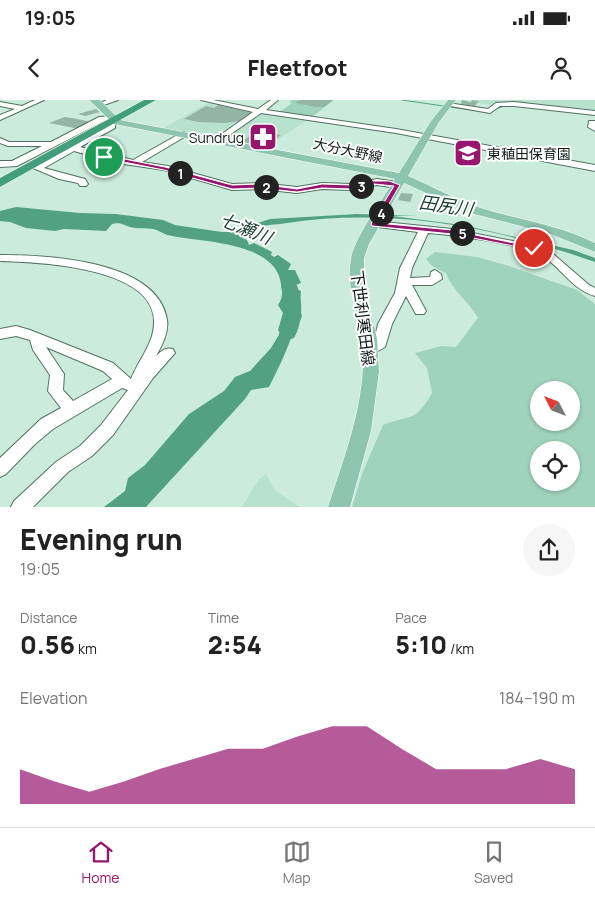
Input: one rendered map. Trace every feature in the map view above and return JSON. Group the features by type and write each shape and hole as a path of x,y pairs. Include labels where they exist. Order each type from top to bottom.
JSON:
{"highway":[{"path":"112,122 144,100"},
{"path":"2,176 112,122 151,100"}],"main road":[{"path":"97,102 112,122"},
{"name":"下世利寒田線","path":"339,507 351,467 367,396 370,370 370,345 356,286 355,270 360,248 426,136 450,102"},
{"name":"大分大野線","path":"112,122 218,141 400,181 472,210 566,236 595,248"}],"street":[{"path":"0,118 41,100"},
{"path":"97,102 115,100"},
{"path":"204,100 258,111 426,136 522,156 595,168"},
{"path":"218,141 275,100"},
{"path":"450,102 490,111 497,105 514,104 595,113"},
{"path":"0,104 23,108"},
{"path":"497,105 559,117 562,114 574,116 576,117 574,119"},
{"path":"595,123 592,123 592,127 595,129"},
{"path":"134,163 182,134"},
{"path":"0,140 11,144 64,146 95,155 165,168 232,187 260,186 297,190 322,186 352,187 377,182 400,181"},
{"path":"2,176 14,164 64,146"},
{"path":"64,146 37,168 62,177 82,181 83,184"},
{"path":"378,218 534,248 548,255 585,288 595,292"},
{"path":"370,345 378,346 380,344 385,324 402,293 406,268 425,228"},
{"path":"0,252 19,252"},
{"path":"0,258 53,262 94,269 129,280 147,292 158,306 161,319 159,336 136,380 129,386 112,424 89,449 62,467 20,507"},
{"path":"404,282 432,281 436,279 435,274"},
{"path":"404,282 420,311"},
{"path":"0,334 20,332 103,365 112,370 129,386"},
{"path":"36,339 40,350 57,374 55,391 72,409"},
{"path":"0,469 37,432 72,409 129,386 168,354"}],"shaded area":[{"path":"292,100 334,100 309,119 277,114 292,103 289,102"},
{"path":"475,100 595,100 595,113 493,105 478,103 479,101"},
{"path":"208,103 306,121 265,148 162,129"},
{"path":"435,252 477,257 577,290 595,304 595,507 352,507 362,474 383,425 412,416 421,409 432,393 427,368 415,353 441,346 456,347 478,318 452,285 446,273 432,266 426,259"},
{"path":"266,474 275,490 299,507 242,507 259,479"}],"water":[{"path":"16,207 80,213 116,214 163,220 175,225 222,232 238,232 270,219 357,214 419,216 392,216 462,225 573,250 595,258 595,262 520,239 443,223 365,217 326,219 258,227 243,238 247,240 249,245 254,243 272,252 271,255 274,257 278,255 291,264 288,270 295,270 301,283 294,288 301,291 300,302 291,309 293,312 300,312 302,315 300,322 293,332 269,387 251,390 245,399 146,507 104,507 125,491 128,478 145,465 189,414 224,391 235,377 250,371 271,348 280,333 278,330 283,313 278,305 282,296 280,279 274,266 262,257 231,245 167,235 153,229 133,228 117,223 112,224 106,231 64,229 55,231 26,228 10,222 0,221 0,211"}],"building":[{"path":"299,100 333,100 324,107 317,107 295,103"},
{"path":"462,100 479,101 475,106 461,104"},
{"path":"218,105 252,113 242,121 224,123 184,119 206,106 214,108"},
{"path":"96,109 100,112 85,116 78,114"},
{"path":"65,117 92,122 79,129 49,123"},
{"name":"Sundrug","path":"254,130 274,131 271,133 281,135 268,145 241,142 257,131"},
{"path":"401,193 413,194 410,202 398,200"}],"waterway":[{"path":"402,100 478,111"},
{"path":"493,110 504,106"},
{"path":"542,109 554,110"},
{"name":"七瀬川","path":"288,334 294,308 289,285"}],"place":[{"name":"Sundrug","path":"263,137"},
{"name":"東稙田保育園","path":"468,153"}],"route":[{"path":"104,157 165,168 232,187 260,186 297,190 322,186 352,187 374,182 389,183 397,185 374,224 452,232 534,248"}],"water label":[{"name":"田尻川","path":"446,205"}]}
